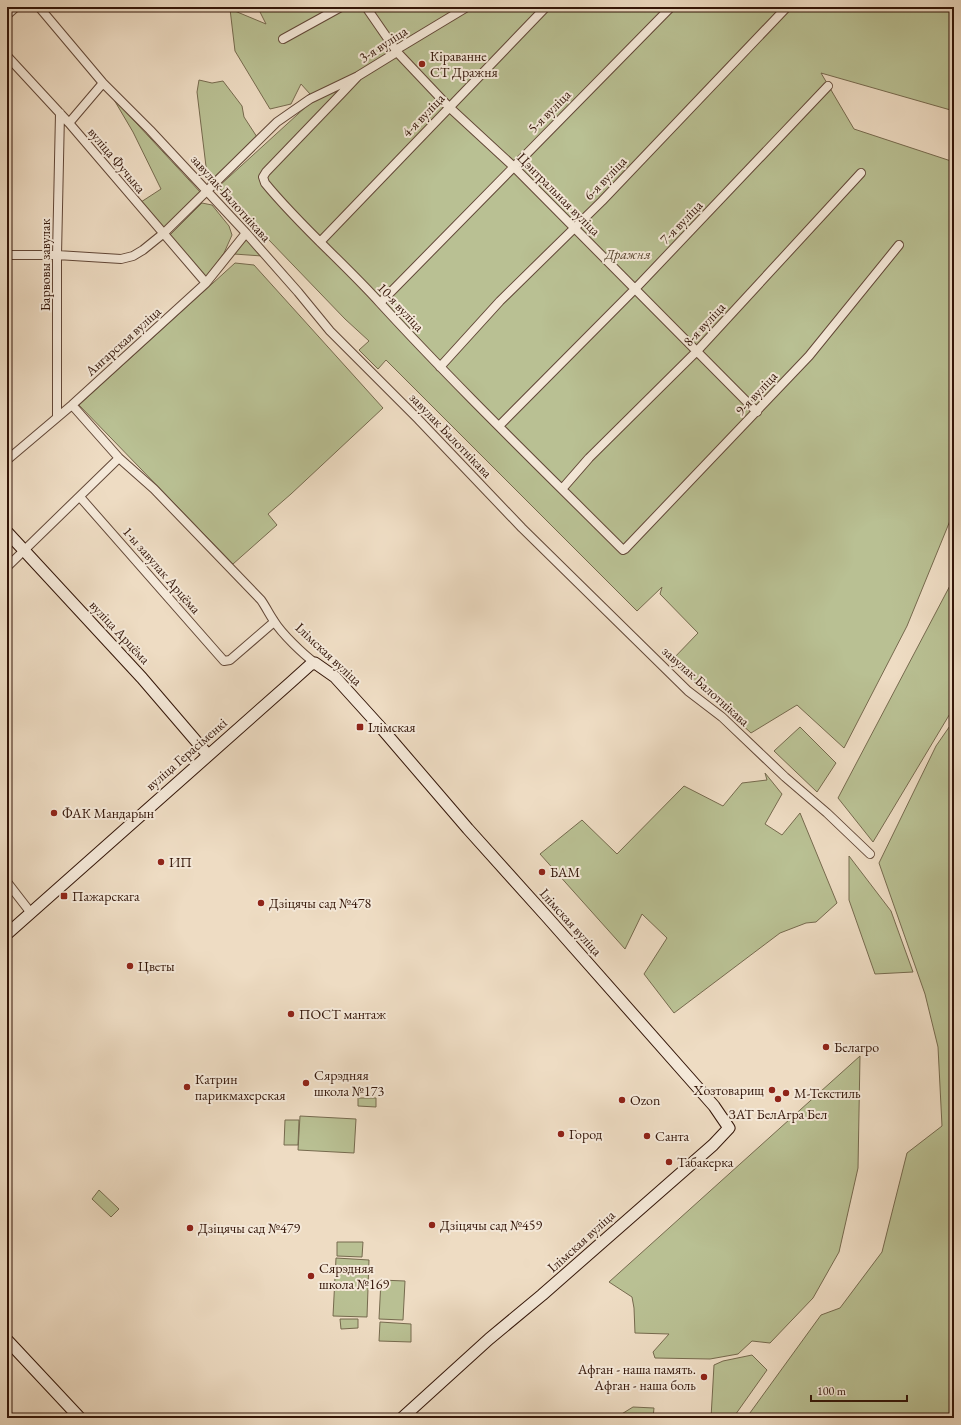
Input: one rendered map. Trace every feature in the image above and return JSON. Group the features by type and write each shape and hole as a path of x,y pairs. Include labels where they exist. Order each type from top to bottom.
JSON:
{"street":[{"path":"7,15 16,7"},
{"name":"завулак Балотнікава","path":"39,7 102,83 150,130 246,233 330,331 418,419 522,528 688,691 722,717 785,777 814,801 870,854"},
{"path":"283,39 341,7"},
{"name":"Цэнтральная вуліца","path":"366,7 397,52 449,107 513,166 757,412"},
{"name":"3-я вуліца","path":"7,255 57,255 121,258 133,256 164,233 277,122 310,99 358,76 397,52 399,48 467,7"},
{"name":"4-я вуліца","path":"320,242 546,7"},
{"name":"5-я вуліца","path":"380,303 670,7"},
{"name":"6-я вуліца","path":"440,367 500,301 608,195 787,7"},
{"name":"вуліца Фучыка","path":"7,56 69,123 206,283"},
{"name":"10-я вуліца","path":"358,76 266,172 264,177 265,183 440,367 623,550"},
{"path":"69,123 102,83"},
{"name":"7-я вуліца","path":"499,426 635,289 828,86"},
{"name":"Барвовы завулак","path":"57,417 57,255 60,113"},
{"name":"8-я вуліца","path":"562,489 600,447 697,351 861,173"},
{"name":"Ангарская вуліца","path":"7,460 72,404 206,283 246,233"},
{"name":"9-я вуліца","path":"623,550 757,412 809,356 899,245"},
{"name":"Ілімская вуліца","path":"72,404 119,458 154,489 261,600 269,610 274,622 304,654 335,677 383,730 468,830 714,1106 729,1128 690,1165 548,1290 489,1339 402,1418"},
{"path":"7,568 119,458"},
{"name":"1-ы завулак Арцёма","path":"80,497 224,661 230,660 274,622"},
{"name":"вуліца Арцёма","path":"7,532 142,678 208,755"},
{"name":"вуліца Герасіменкі","path":"7,934 132,821 310,665 315,663"},
{"path":"7,882 31,912"},
{"path":"7,1340 80,1418"}],"green space":[{"name":"Дражня","path":"954,7 954,111 821,73 854,129 954,162 954,511 907,626 844,748 797,705 751,733 672,660 698,633 660,594 662,587 637,611 386,360 378,369 359,350 369,341 345,319 218,187 309,104 310,94 301,84 291,104 270,109 235,51 230,9 266,24 258,8"},
{"path":"199,80 212,83 223,81 242,106 244,117 257,137 208,183 197,92"},
{"path":"113,98 201,193 166,230 141,202 161,189 133,132"},
{"path":"202,203 212,205 229,226 232,235 224,253 206,277 169,236"},
{"path":"247,240 249,241 262,256 234,254"},
{"path":"235,263 254,265 383,408 268,514 277,525 233,564 79,405"},
{"path":"954,578 954,707 873,842 838,798"},
{"path":"954,720 954,1418 748,1418 747,1417 821,1315 840,1308 882,1252 907,1153 942,1126 938,1047 925,994 879,863 936,746"},
{"path":"800,727 836,763 817,792 774,751"},
{"path":"765,773 782,794 765,824 782,835 800,813 837,903 816,922 806,923 780,933 674,1013 644,974 667,938 642,914 625,949 540,854 582,820 617,854 684,786 723,806 742,783 767,780"},
{"path":"849,856 891,911 913,972 875,974 849,900"},
{"path":"860,1056 858,1168 839,1252 813,1298 770,1343 752,1341 738,1354 710,1359 655,1358 653,1352 669,1334 635,1333 632,1297 609,1282"},
{"path":"358,1098 376,1098 376,1107 358,1106"},
{"path":"300,1116 356,1119 354,1153 298,1150"},
{"path":"285,1120 299,1120 298,1145 284,1145"},
{"path":"99,1190 119,1209 111,1217 92,1199"},
{"path":"337,1242 363,1242 362,1257 337,1256"},
{"path":"336,1258 369,1260 367,1317 333,1316"},
{"path":"381,1280 405,1281 403,1320 379,1319"},
{"path":"340,1319 358,1319 358,1328 341,1329"},
{"path":"380,1322 411,1324 411,1342 379,1341"},
{"path":"752,1355 767,1370 733,1418 711,1418 714,1365 723,1361"},
{"path":"633,1407 654,1408 653,1418 620,1418 620,1415"}],"place":[{"name":"Кіраванне СТ Дражня","path":"422,64"},
{"name":"Ілімская","path":"360,727"},
{"name":"ФАК Мандарын","path":"54,813"},
{"name":"ИП","path":"161,862"},
{"name":"БАМ","path":"542,872"},
{"name":"Пажарскага","path":"64,896"},
{"name":"Дзіцячы сад №478","path":"261,903"},
{"name":"Цветы","path":"130,966"},
{"name":"ПОСТ мантаж","path":"291,1014"},
{"name":"Белагро","path":"826,1047"},
{"name":"Сярэдняя школа №173","path":"306,1083"},
{"name":"Катрин парикмахерская","path":"187,1087"},
{"name":"Хозтоварищ","path":"772,1090"},
{"name":"М-Текстиль","path":"786,1093"},
{"name":"ЗАТ БелАгра Бел","path":"778,1099"},
{"name":"Ozon","path":"622,1100"},
{"name":"Город","path":"561,1134"},
{"name":"Санта","path":"647,1136"},
{"name":"Табакерка","path":"669,1162"},
{"name":"Дзіцячы сад №459","path":"432,1225"},
{"name":"Дзіцячы сад №479","path":"190,1228"},
{"name":"Сярэдняя школа №169","path":"311,1276"},
{"name":"Афган - наша память. Афган - наша боль","path":"704,1377"}]}
